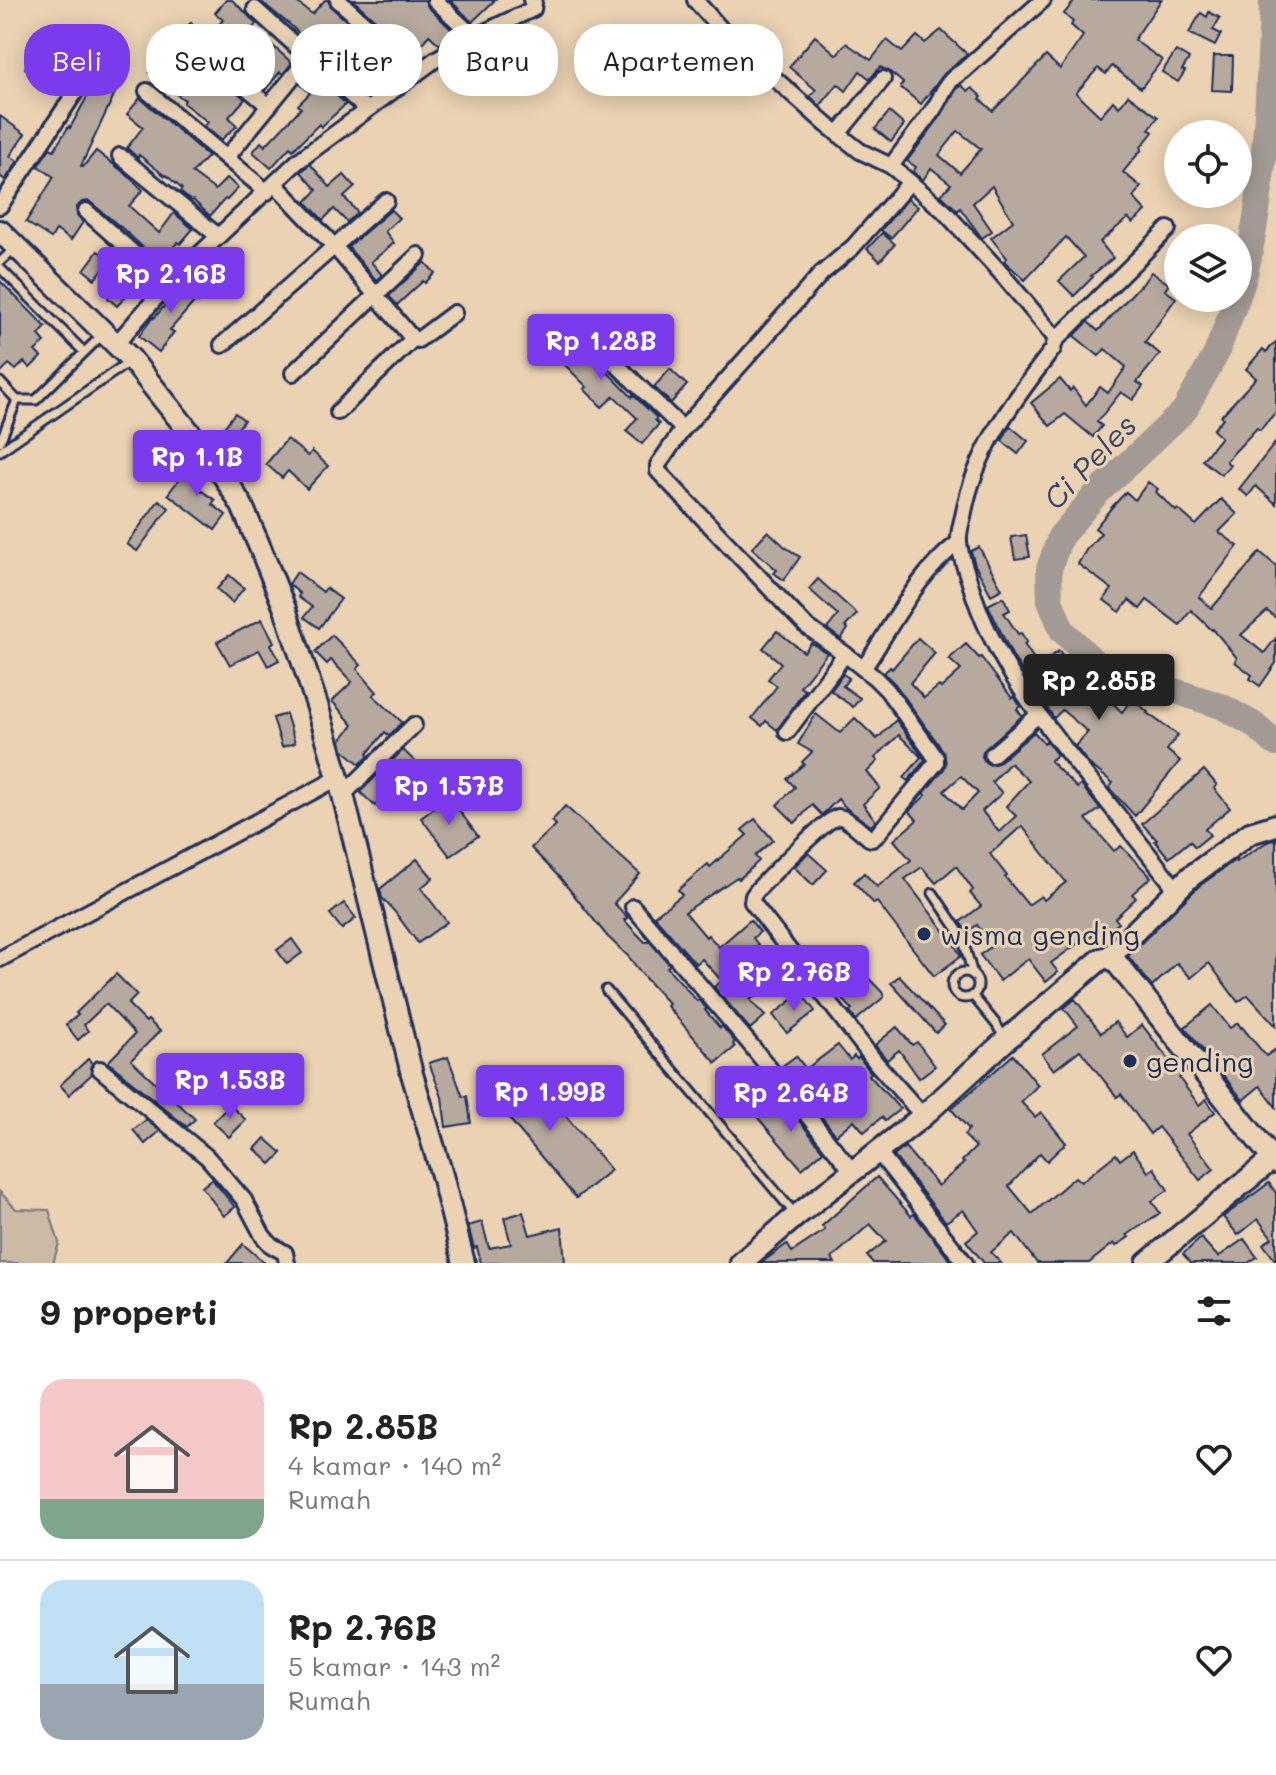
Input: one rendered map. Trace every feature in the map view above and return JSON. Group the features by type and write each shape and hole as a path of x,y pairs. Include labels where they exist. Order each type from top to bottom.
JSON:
{"main road":[{"path":"0,231 131,359 222,473 242,506 285,609 318,708 464,1263"},
{"path":"741,1263 923,1116 1101,959 1109,957 1176,889 1250,833 1276,825"},
{"path":"1109,957 1275,1159 1147,1263"}],"street":[{"path":"338,0 365,24"},
{"path":"435,0 460,24"},
{"path":"695,0 726,35 838,134 860,151 891,166 944,211 1054,336 1053,349 1002,417 986,447 966,501 959,542 984,626 1020,690 1176,889"},
{"path":"891,166 932,112 944,86 1043,0"},
{"path":"501,24 533,9 533,2"},
{"path":"255,9 291,41"},
{"path":"227,157 291,79"},
{"path":"838,134 883,79"},
{"path":"0,206 73,96"},
{"path":"153,96 227,157 271,188 334,246 413,339 418,340 454,313"},
{"path":"257,96 269,106"},
{"path":"352,96 366,109"},
{"path":"110,338 298,161 384,96"},
{"path":"120,156 218,236"},
{"path":"910,182 853,247 821,274 683,429 664,454 658,471 805,625 864,668 887,690 932,752 936,763 876,836 869,838 843,818 837,818 808,840 758,889 752,902 877,1064 923,1116"},
{"path":"222,345 386,201"},
{"path":"86,211 168,284"},
{"path":"1055,341 1164,233"},
{"path":"293,373 418,255"},
{"path":"589,338 683,429"},
{"path":"338,412 413,339"},
{"path":"864,668 923,576 959,542"},
{"path":"787,732 845,654"},
{"path":"992,755 1038,715"},
{"path":"0,959 340,786 414,725"},
{"path":"633,907 853,1172"},
{"path":"100,1069 216,1166 244,1200 263,1236 285,1253 287,1263"},
{"path":"878,1152 965,1263"}],"lane":[{"path":"0,262 17,246"},
{"path":"0,268 84,352"},
{"path":"0,382 17,400 36,400 84,352 110,338"},
{"path":"0,451 131,359"},
{"path":"0,442 17,400"},
{"path":"933,893 960,933 978,983 973,996 959,997 953,990 956,977 964,973 973,975"},
{"path":"606,990 796,1216"},
{"path":"973,996 1006,1040"}],"shaded area":[{"path":"0,1192 16,1209 49,1210 59,1243 53,1263 0,1263"}],"building":[{"path":"226,0 232,0 256,24 219,24 223,20 215,13"},
{"path":"259,0 294,0 312,14 328,0 331,7 350,24 291,26"},
{"path":"353,0 425,0 446,24 438,24 438,43 429,35 422,43 422,24 380,24"},
{"path":"450,0 495,0 472,22"},
{"path":"1075,0 1161,0 1134,40 1162,60 1141,88 1112,66 1106,74 1098,68 1076,93 1100,116 1113,101 1119,107 1128,95 1158,117 1149,129 1153,132 1123,172 1141,187 1133,197 1146,211 1133,223 1128,218 1100,242 1113,258 1091,276 1074,296 1059,281 1084,257 1066,237 1025,280 1004,261 1007,258 991,238 1013,221 992,186 973,203 992,231 982,238 960,208 958,211 941,195 951,184 931,168 923,180 913,172 916,167 907,161 961,85 968,91 972,88 993,111 1046,56 1060,69 1083,36 1064,14","holes":["958,131 981,149 960,173 939,155"]},
{"path":"1209,12 1220,18 1213,30 1221,34 1215,46 1189,33 1201,13 1207,17"},
{"path":"941,30 967,54 944,74 921,104 900,87 903,83 880,67 870,79 860,71 846,91 838,84 820,106 810,96 816,90 789,67 815,36 837,55 846,43 871,60 887,40 902,52 917,36 925,43"},
{"path":"275,48 291,62 283,74 280,72 275,78"},
{"path":"1176,51 1189,59 1178,82 1162,72"},
{"path":"1214,56 1233,56 1232,91 1212,90"},
{"path":"87,96 114,96 81,166 96,151 143,190 129,206 159,233 174,213 193,229 159,262 89,201 82,202 76,208 83,222 71,240 56,230 51,238 26,222 54,177 38,166 50,148 54,150"},
{"path":"179,96 241,96 245,99 229,117 237,126 221,140 204,126 208,122 183,103 185,100"},
{"path":"307,96 337,96 346,104 321,127 319,124 293,150 290,147 271,168 253,152 261,142 265,146 301,108 298,105"},
{"path":"140,98 208,156 192,173 215,190 227,178 238,188 210,216 180,192 182,189 166,175 127,148 143,127 127,114"},
{"path":"889,112 904,125 891,142 875,129"},
{"path":"0,116 25,134 10,156 18,161 5,180 0,176"},
{"path":"310,164 330,187 344,175 355,187 344,197 358,213 347,222 334,209 323,220 306,202 317,190 301,172"},
{"path":"908,199 918,207 891,238 881,230"},
{"path":"391,210 399,218 385,231 394,243 371,262 382,275 376,280 348,247"},
{"path":"882,233 895,244 880,261 867,249"},
{"path":"98,251 110,260 95,279 84,270"},
{"path":"425,262 435,273 397,305 389,296"},
{"path":"127,272 139,282 117,306 108,294"},
{"path":"1151,272 1164,281 1166,312 1145,342 1160,354 1137,382 1143,386 1133,400 1121,392 1097,422 1102,426 1093,437 1065,414 1050,426 1031,403 1060,379 1070,391 1073,388 1086,405 1100,387 1108,393 1126,367 1105,349 1099,356 1074,336 1088,322 1098,331"},
{"path":"189,278 206,294 198,303 196,300 170,330 174,332 159,352 139,336"},
{"path":"0,281 46,327 39,335 45,342 35,351 41,357 30,368 24,362 16,370 9,364 0,373"},
{"path":"562,326 657,418 655,420 659,424 642,444 626,431 637,418 614,396 602,407 584,389 587,387 544,344"},
{"path":"1276,342 1276,412 1226,461 1230,465 1221,475 1202,460 1221,437 1213,430 1223,418 1221,416 1256,378 1246,369 1263,349 1266,352"},
{"path":"670,369 687,385 671,403 654,387"},
{"path":"235,413 244,420 226,445 216,438"},
{"path":"1010,426 1028,441 1018,454 1002,441"},
{"path":"287,439 308,456 312,451 328,466 307,489 288,471 282,478 266,464"},
{"path":"1276,442 1276,504 1256,486 1248,496 1239,489"},
{"path":"189,466 205,478 198,488 215,500 212,504 226,515 215,530 168,494"},
{"path":"1148,482 1176,511 1178,509 1196,525 1221,499 1237,514 1219,532 1238,546 1199,597 1212,608 1260,552 1276,566 1276,618 1267,611 1241,635 1264,653 1276,638 1276,663 1260,686 1235,662 1237,658 1213,629 1191,610 1180,625 1147,600 1140,609 1129,600 1120,612 1104,600 1112,589 1078,564 1101,533 1095,528 1112,507 1126,492 1135,500"},
{"path":"159,500 169,508 137,551 127,544"},
{"path":"768,531 800,557 784,580 752,548"},
{"path":"1026,535 1030,557 1015,559 1011,537"},
{"path":"979,547 1002,589 991,595 971,551"},
{"path":"297,572 323,592 326,588 341,599 319,628 304,617 312,607 298,597 300,594 289,584"},
{"path":"229,575 244,588 232,603 217,589"},
{"path":"818,579 857,614 845,627 848,629 841,639 827,629 838,615 809,589"},
{"path":"1003,597 1010,610 1004,613 1027,642 1024,644 1036,662 1041,663 1059,651 1068,666 1090,688 1093,685 1122,712 1132,699 1178,735 1167,750 1180,761 1135,816 1109,788 1113,783 1089,764 1075,746 1088,732 1062,710 1054,718 1013,657 988,605"},
{"path":"262,619 279,660 268,666 259,650 230,665 217,642"},
{"path":"777,631 804,652 811,643 827,653 800,687 805,690 777,730 766,721 762,726 752,718 777,686 768,679 781,663 763,648"},
{"path":"332,635 361,665 357,669 377,692 373,695 402,722 389,736 385,732 360,764 343,750 341,740 353,725 332,701 352,682 331,660 327,664 315,652"},
{"path":"918,638 935,653 910,683 924,698 961,670 949,659 966,644 981,657 1012,698 1014,696 1022,716 983,751 985,762 990,765 998,763 1034,732 1057,755 1050,761 1077,788 1081,785 1100,809 1086,819 1114,851 1121,846 1151,877 1132,894 1136,898 1115,918 1119,923 1105,934 1100,929 1051,963 1058,972 1046,982 1028,959 1000,981 980,955 992,946 977,925 967,932 960,922 981,906 970,893 973,890 956,866 936,883 922,867 905,879 946,933 950,930 956,939 953,942 961,956 934,976 877,902 874,904 854,882 864,873 877,887 911,860 894,840 917,820 909,811 926,795 924,793 946,764 944,752 884,673 890,667 892,669","holes":["1010,763 1029,781 1006,806 1016,816 999,832 982,811 1002,793 992,782","961,776 978,793 962,810 944,791","1022,826 1066,882 1044,900 1041,896 1028,905 990,854"]},
{"path":"843,674 849,678 843,686 860,698 853,707 831,691"},
{"path":"286,714 295,743 282,747 273,718"},
{"path":"816,714 840,733 855,718 877,739 896,720 925,760 908,781 904,778 921,757 899,735 875,758 878,761 867,772 880,788 863,804 876,821 871,826 838,799 822,815 812,805 795,823 777,805 795,787 787,779 812,752 798,744"},
{"path":"403,750 420,766 406,782 401,777 397,781 402,786 395,793 390,789 375,806 360,792"},
{"path":"1204,770 1230,808 1205,829 1210,835 1195,847 1190,841 1169,858 1142,824"},
{"path":"449,797 478,836 450,856 421,818"},
{"path":"565,806 640,874 614,903 628,918 624,920 645,942 650,942 670,965 667,967 735,1042 735,1047 716,1063 628,956 531,848 556,825 552,821"},
{"path":"755,819 773,840 755,856 759,861 739,879 737,877 685,912 719,947 750,920 760,932 753,938 782,976 750,1000 765,1016 750,1029 714,987 722,981 702,959 696,964 654,916 682,895 678,890 747,835 742,830"},
{"path":"1276,839 1276,1026 1248,995 1238,1002 1209,963 1191,978 1177,963 1152,987 1128,956 1198,887 1235,860"},
{"path":"808,853 827,870 813,885 794,867"},
{"path":"417,859 433,878 421,888 447,922 418,943 382,898 380,889"},
{"path":"344,903 356,918 342,929 330,914"},
{"path":"292,939 302,953 287,964 277,950"},
{"path":"850,959 884,997 856,1020 849,1011 852,1009 826,981"},
{"path":"116,974 137,995 128,1004 160,1031 131,1060 195,1119 187,1127 108,1062 135,1034 106,1004 84,1025 88,1031 78,1040 66,1025"},
{"path":"899,976 945,1025 936,1033 891,983"},
{"path":"801,993 815,1011 787,1033 773,1015"},
{"path":"1075,999 1101,1033 1115,1022 1127,1037 1142,1025 1170,1061 1175,1057 1186,1072 1179,1078 1199,1105 1206,1099 1215,1112 1187,1134 1214,1169 1200,1180 1158,1127 1150,1134 1121,1094 1117,1097 1080,1050 1054,1070 1042,1054 1078,1026 1064,1008"},
{"path":"1212,1005 1230,1028 1238,1023 1266,1056 1276,1049 1276,1107 1260,1086 1243,1100 1185,1027"},
{"path":"897,1027 912,1045 917,1042 935,1066 919,1078 899,1050 887,1060 875,1045"},
{"path":"838,1045 850,1060 854,1056 859,1057 871,1073 869,1075 900,1109 885,1121 882,1117 864,1132 854,1120 836,1135 781,1067 796,1056 806,1069"},
{"path":"1013,1055 1038,1085 1021,1102 1035,1117 1041,1112 1066,1143 1047,1161 1040,1153 1009,1186 1032,1214 1075,1177 1081,1182 1116,1154 1120,1160 1133,1150 1148,1172 1154,1168 1168,1190 1152,1201 1160,1213 1089,1263 1037,1263 1014,1233 991,1252 1001,1263 984,1263 966,1241 978,1231 963,1210 946,1222 894,1156 905,1147 938,1186 964,1163 962,1161 976,1147 964,1135 969,1129 951,1109"},
{"path":"448,1057 463,1097 467,1096 471,1123 446,1127 442,1097 429,1063"},
{"path":"88,1059 92,1063 92,1074 69,1095 60,1085"},
{"path":"525,1067 611,1170 576,1198 490,1096"},
{"path":"781,1098 823,1151 802,1169 758,1118"},
{"path":"230,1105 246,1120 229,1137 213,1122"},
{"path":"146,1120 160,1131 145,1144 133,1130"},
{"path":"265,1138 282,1153 271,1164 255,1149"},
{"path":"877,1177 911,1216 914,1214 952,1263 873,1263 867,1256 886,1241 870,1224 832,1258 835,1263 761,1263 787,1244 792,1252 825,1230 822,1226"},
{"path":"212,1179 235,1207 224,1216 202,1187"},
{"path":"1269,1183 1276,1193 1276,1261 1263,1244 1272,1238 1258,1219 1238,1235 1223,1217"},
{"path":"523,1212 530,1235 562,1227 565,1263 481,1263 468,1226 482,1222 489,1248 511,1244 504,1218"},
{"path":"1201,1238 1218,1257 1244,1239 1257,1257 1248,1263 1191,1263 1183,1254"},
{"path":"243,1244 265,1263 227,1263"}],"waterway":[{"name":"Ci Peles","path":"1252,238 1268,106 1272,0"},
{"name":"Ci Peles","path":"1232,312 1216,354 1184,411 1098,492 1060,537 1049,569 1050,600 1062,630 1095,663 1221,706 1253,724 1276,744"}],"place":[{"name":"wisma gending","path":"924,934"},
{"name":"gending","path":"1130,1061"}]}
